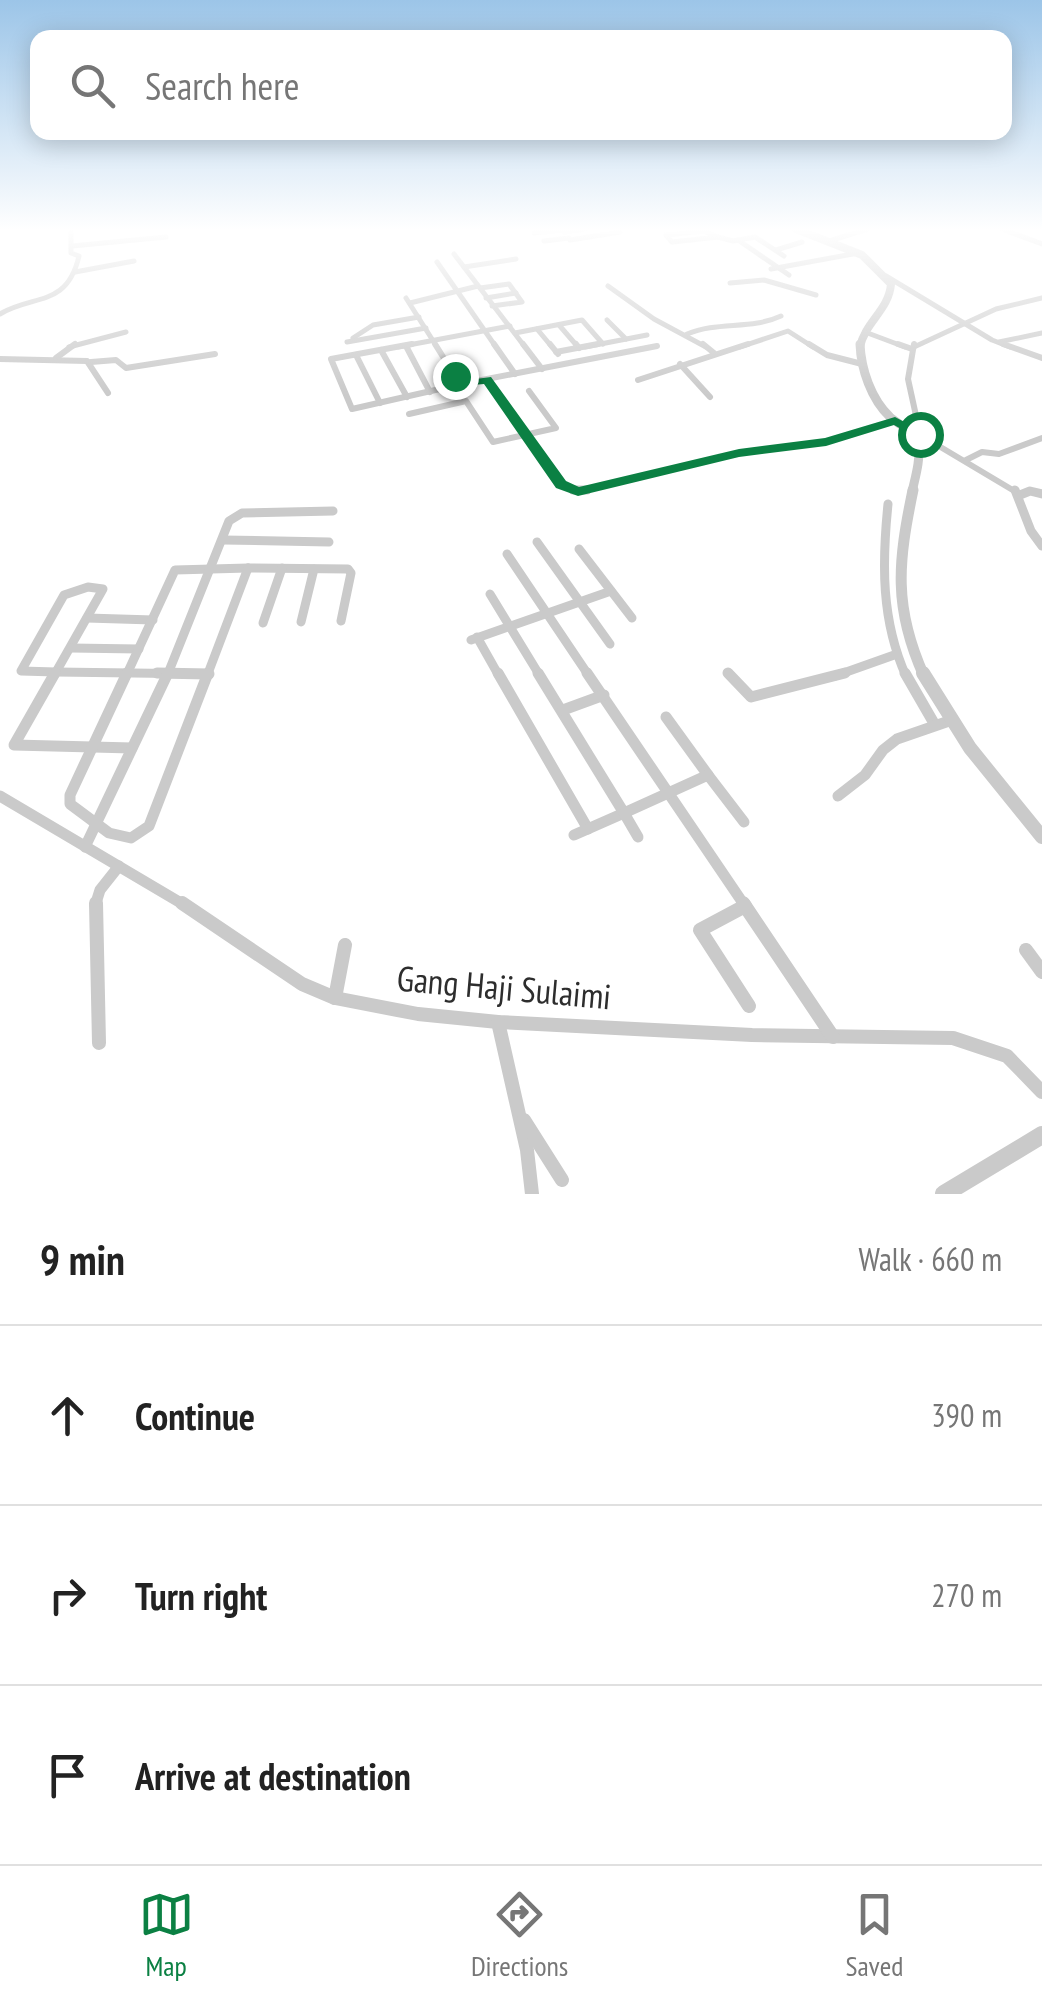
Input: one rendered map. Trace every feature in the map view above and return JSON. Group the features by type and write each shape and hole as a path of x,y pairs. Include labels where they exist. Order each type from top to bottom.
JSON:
{"street":[{"path":"0,314 9,308 36,304 67,285"},
{"path":"452,285 515,374"},
{"path":"466,384 455,376 408,300 502,285"},
{"path":"492,306 522,302 510,285"},
{"path":"780,285 816,295"},
{"path":"888,285 891,296 860,344 862,364 882,406 895,421 1020,495 1028,524 1042,546"},
{"path":"900,285 963,324 1042,358"},
{"path":"608,286 714,353"},
{"path":"480,287 542,369"},
{"path":"486,298 516,293"},
{"path":"943,723 929,704 881,577 918,450 908,379 912,350 922,339 996,309 1042,298"},
{"path":"688,334 713,325 741,328 780,316"},
{"path":"419,317 373,325 347,342 426,328"},
{"path":"603,344 582,320 537,329 486,332 331,360 352,409 658,346"},
{"path":"607,320 626,339"},
{"path":"770,322 827,355 862,364"},
{"path":"560,325 580,348"},
{"path":"537,329 566,364"},
{"path":"638,380 790,331"},
{"path":"56,358 70,345 126,332"},
{"path":"865,332 912,350"},
{"path":"998,342 1042,333"},
{"path":"556,352 647,335"},
{"path":"616,341 628,352"},
{"path":"406,346 430,392"},
{"path":"381,350 406,397"},
{"path":"0,360 116,360 126,368 216,354"},
{"path":"356,355 380,403"},
{"path":"91,362 95,376 108,394"},
{"path":"680,364 710,397"},
{"path":"487,380 561,484 578,492 739,453 826,442 895,421"},
{"path":"409,414 466,401 493,442 556,428 529,391"},
{"path":"966,460 980,452 999,454 1042,438"},
{"path":"1020,495 1030,491 1042,494"},
{"path":"888,504 899,581 896,654 943,723 1042,837"},
{"path":"86,847 168,674 229,521 242,513 333,511"},
{"path":"223,540 329,542"},
{"path":"537,542 610,644"},
{"path":"579,548 632,618"},
{"path":"507,554 833,1037"},
{"path":"248,568 145,832 127,840 98,826 68,800 175,570 211,568 248,568 282,568 351,571 341,621"},
{"path":"264,623 282,568"},
{"path":"301,622 314,569"},
{"path":"132,748 14,746 58,671 103,590 101,587 64,596 21,670 58,671 127,673 168,674 209,674"},
{"path":"588,829 474,638 611,591"},
{"path":"490,594 638,837"},
{"path":"87,618 153,620"},
{"path":"70,648 139,649"},
{"path":"728,672 744,694 754,697 846,673 896,654"},
{"path":"563,710 604,696"},
{"path":"666,716 744,822"},
{"path":"838,796 866,775 890,744 943,723"},
{"path":"574,835 708,775"},
{"name":"Gang Haji Sulaimi","path":"0,796 228,932 293,978 335,998 418,1014 498,1022 833,1037 923,1036 971,1042 1006,1056 1042,1092"},
{"path":"99,1043 95,906 100,890 119,866"},
{"path":"745,906 700,930 749,1006"},
{"path":"335,998 344,945"},
{"path":"1026,950 1042,972"},
{"path":"498,1022 503,1066 532,1164 532,1194"},
{"path":"517,1109 562,1180"},
{"path":"944,1194 1042,1135"}],"route":[{"path":"455,376 466,384 487,380 546,466 561,484 578,492 739,453 826,442 895,421 920,434"}]}
